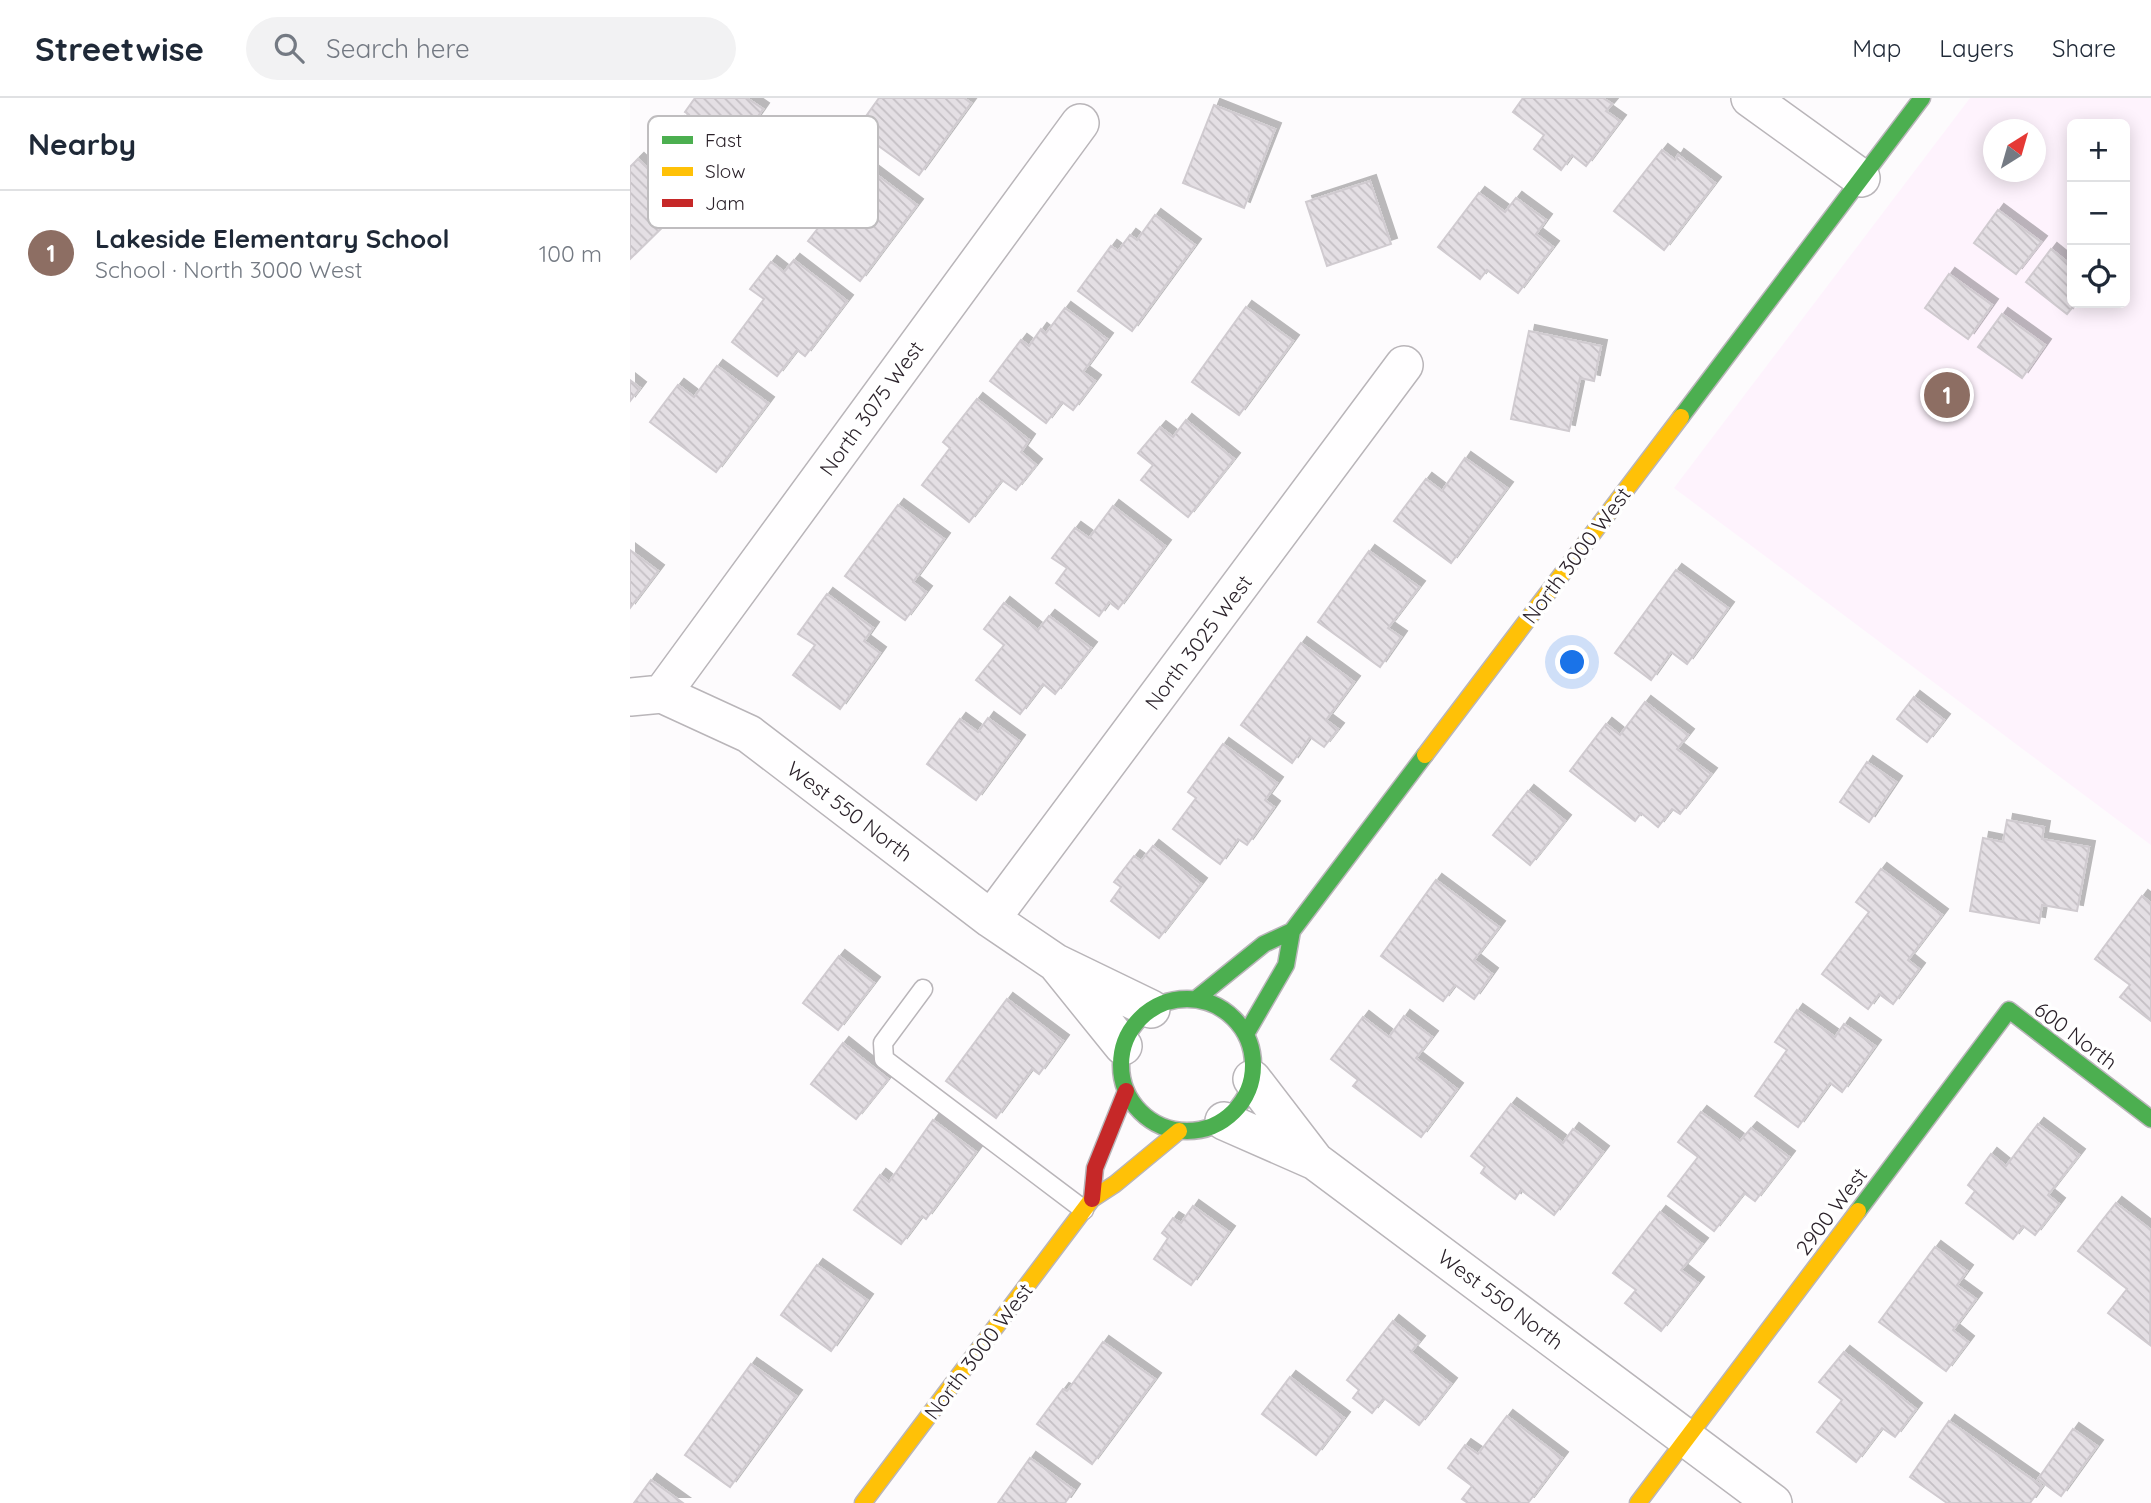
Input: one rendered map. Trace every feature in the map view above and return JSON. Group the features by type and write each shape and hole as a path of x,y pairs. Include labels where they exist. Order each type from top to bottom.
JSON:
{"main road":[{"name":"North 3000 West","path":"1246,1034 1286,965 1292,931 1922,98"},
{"name":"North 3000 West","path":"1196,999 1264,944 1292,931"},
{"path":"1196,999 1218,1006 1231,1016 1246,1034 1253,1056 1252,1079 1243,1100 1224,1121 1203,1129 1180,1131 1157,1124 1134,1107 1126,1091 1121,1069 1123,1046 1134,1026 1151,1009 1173,1000 1196,999"},
{"name":"600 North","path":"2009,1010 2151,1119"},
{"name":"2900 West","path":"1687,1437 2009,1010"},
{"name":"North 3000 West","path":"1088,1204 1095,1168 1126,1091"},
{"name":"North 3000 West","path":"863,1503 1088,1204 1180,1131"},
{"path":"1638,1503 1687,1437"}],"street":[{"path":"1750,98 1861,178"},
{"name":"North 3075 West","path":"646,695 1080,123"},
{"name":"North 3025 West","path":"991,919 1404,365"},
{"name":"West 550 North","path":"646,695 750,734 991,919 1056,963 1151,1009"},
{"name":"West 550 North","path":"1056,963 1123,1046"},
{"name":"West 550 North","path":"1252,1079 1315,1161"},
{"name":"West 550 North","path":"1224,1121 1315,1161 1773,1503"}],"lane":[{"path":"923,989 883,1043 884,1059 1088,1204"}],"shaded area":[{"path":"1970,98 2151,98 2151,845 1674,488"}],"building":[{"path":"695,98 747,98 763,109 758,116 686,116 688,114 685,112"},
{"path":"879,98 964,98 971,103 919,175 878,145 878,116 866,116"},
{"path":"1523,98 1603,98 1612,104 1606,111 1620,121 1586,166 1572,155 1561,170 1534,149 1544,135 1513,112"},
{"path":"1214,105 1275,129 1244,208 1183,183"},
{"path":"1662,150 1675,160 1678,155 1715,183 1664,250 1614,211"},
{"path":"638,159 648,169 648,228 662,228 630,259 630,167"},
{"path":"878,176 917,205 860,281 808,241 818,228 878,228"},
{"path":"1370,181 1391,244 1327,266 1306,202"},
{"path":"1479,193 1505,212 1516,198 1546,220 1536,234 1553,247 1518,293 1487,270 1480,279 1438,247"},
{"path":"1998,210 2041,242 2016,274 1974,243"},
{"path":"1155,215 1195,245 1132,331 1078,291 1111,246 1118,251 1130,235 1137,240"},
{"path":"2051,249 2067,262 2067,308 2072,308 2067,314 2026,282"},
{"path":"794,260 847,301 805,356 797,350 777,376 732,342 764,299 750,289 771,262 784,272"},
{"path":"1949,274 1992,305 1968,339 1925,308"},
{"path":"1246,307 1293,341 1239,415 1192,382"},
{"path":"1065,308 1107,339 1083,372 1095,381 1073,410 1062,402 1046,423 990,381 1021,340 1029,346 1041,329 1046,333"},
{"path":"2002,314 2045,345 2022,378 1978,347"},
{"path":"1529,331 1601,346 1594,381 1580,378 1569,431 1511,419"},
{"path":"717,366 768,403 716,472 650,422 678,385 694,397"},
{"path":"630,380 640,388 630,401"},
{"path":"977,399 1029,440 1021,452 1036,465 1016,490 1002,480 969,522 922,485 950,448 943,442"},
{"path":"1186,420 1234,459 1188,517 1141,480 1153,465 1138,453 1160,427 1173,437"},
{"path":"1465,458 1507,488 1451,563 1394,521 1426,479 1442,491"},
{"path":"898,505 944,539 913,582 926,592 905,620 845,576"},
{"path":"1113,506 1165,546 1118,609 1109,602 1099,616 1056,583 1067,568 1052,558 1075,528 1089,538"},
{"path":"630,550 658,571 630,608"},
{"path":"1369,551 1419,587 1388,628 1401,637 1380,667 1318,622"},
{"path":"1676,570 1728,608 1687,664 1671,652 1651,680 1615,653"},
{"path":"827,594 873,628 864,641 880,653 840,709 793,675 815,645 798,634"},
{"path":"1004,603 1038,630 1049,616 1091,648 1055,694 1043,684 1020,714 976,680 1004,645 984,629"},
{"path":"1301,643 1354,682 1326,720 1338,729 1324,747 1310,737 1292,763 1241,725"},
{"path":"1914,697 1944,720 1927,742 1897,719"},
{"path":"1645,702 1688,735 1677,749 1711,774 1680,814 1672,809 1658,827 1641,813 1635,821 1570,771 1606,724 1620,735"},
{"path":"988,718 1019,741 976,800 927,764 960,719 978,732"},
{"path":"1223,744 1277,783 1265,800 1274,807 1247,845 1238,839 1220,864 1173,829 1196,798 1188,792"},
{"path":"1867,762 1896,782 1869,822 1840,802"},
{"path":"1528,791 1565,821 1530,865 1493,835"},
{"path":"2007,820 2044,827 2042,839 2089,847 2077,911 2042,905 2039,923 1970,911 1983,838 2003,842"},
{"path":"1153,846 1201,884 1159,938 1111,901 1121,887 1114,882 1134,856 1141,861"},
{"path":"1881,869 1942,915 1908,960 1919,969 1893,1004 1879,994 1868,1009 1822,974 1869,912 1856,902"},
{"path":"1436,880 1499,927 1474,960 1492,974 1474,999 1455,985 1443,1001 1381,956"},
{"path":"2142,896 2151,903 2151,1021 2120,997 2130,985 2095,959"},
{"path":"839,956 874,983 838,1030 803,1003"},
{"path":"1007,999 1063,1041 1039,1074 1032,1069 996,1118 946,1081"},
{"path":"1797,1010 1835,1037 1844,1024 1875,1046 1842,1092 1830,1083 1798,1127 1755,1096 1787,1050 1775,1042"},
{"path":"1404,1016 1432,1037 1416,1058 1457,1089 1421,1137 1353,1086 1358,1080 1331,1059 1363,1017 1389,1037"},
{"path":"843,1043 888,1079 856,1119 811,1084"},
{"path":"1511,1104 1563,1143 1573,1129 1603,1152 1554,1215 1521,1190 1515,1199 1481,1173 1485,1167 1471,1156"},
{"path":"1701,1112 1740,1141 1751,1128 1789,1157 1755,1201 1744,1193 1714,1231 1668,1196 1698,1157 1678,1142"},
{"path":"933,1120 976,1152 926,1219 922,1216 901,1244 854,1210 880,1175 889,1182"},
{"path":"2038,1124 2079,1155 2048,1195 2059,1204 2035,1235 2023,1226 2013,1239 1966,1203 1975,1191 1968,1185 1991,1154 2006,1166"},
{"path":"2116,1203 2151,1230 2150,1345 2108,1313 2127,1289 2078,1251"},
{"path":"1193,1206 1229,1232 1191,1285 1154,1259 1168,1238 1162,1233 1173,1218 1181,1223"},
{"path":"1660,1212 1702,1244 1681,1270 1698,1283 1661,1331 1625,1303 1636,1290 1613,1273"},
{"path":"1935,1247 1967,1271 1957,1285 1976,1299 1953,1330 1968,1342 1946,1371 1879,1322"},
{"path":"817,1265 867,1300 831,1351 781,1315"},
{"path":"1393,1321 1419,1342 1411,1352 1451,1384 1419,1425 1384,1398 1372,1413 1353,1398 1359,1390 1347,1380"},
{"path":"1103,1342 1155,1379 1092,1464 1037,1424 1063,1389 1067,1391"},
{"path":"1844,1352 1916,1409 1895,1437 1882,1428 1856,1462 1817,1432 1842,1400 1819,1382"},
{"path":"751,1364 796,1396 730,1487 685,1455"},
{"path":"1290,1377 1344,1418 1316,1455 1262,1414"},
{"path":"1507,1416 1562,1458 1528,1503 1468,1503 1462,1499 1472,1486 1448,1468 1465,1445 1478,1454"},
{"path":"1949,1421 2042,1486 2030,1503 1947,1503 1910,1477"},
{"path":"2073,1429 2097,1446 2061,1496 2038,1479"},
{"path":"1030,1458 1074,1490 1065,1503 998,1503"},
{"path":"651,1480 683,1503 634,1503"}],"traffic: fast":[{"path":"1681,417 1922,98"},
{"path":"1196,999 1264,944 1292,931 1425,755"},
{"path":"1246,1034 1286,965 1292,931"},
{"path":"1187,999 1212,1004 1234,1018 1248,1040 1253,1065 1248,1090 1234,1112 1212,1126 1187,1131 1162,1126 1140,1112 1126,1090 1121,1065 1126,1040 1140,1018 1162,1004 1187,999"},
{"path":"1858,1211 2009,1010 2151,1119"}],"traffic: slow":[{"path":"1425,755 1681,417"},
{"path":"863,1503 1092,1199 1115,1184 1179,1131"},
{"path":"1638,1503 1858,1211"}],"traffic: jam":[{"path":"1092,1199 1095,1168 1126,1091"}],"place":[{"name":"Lakeside Elementary School","path":"1947,395"}]}
